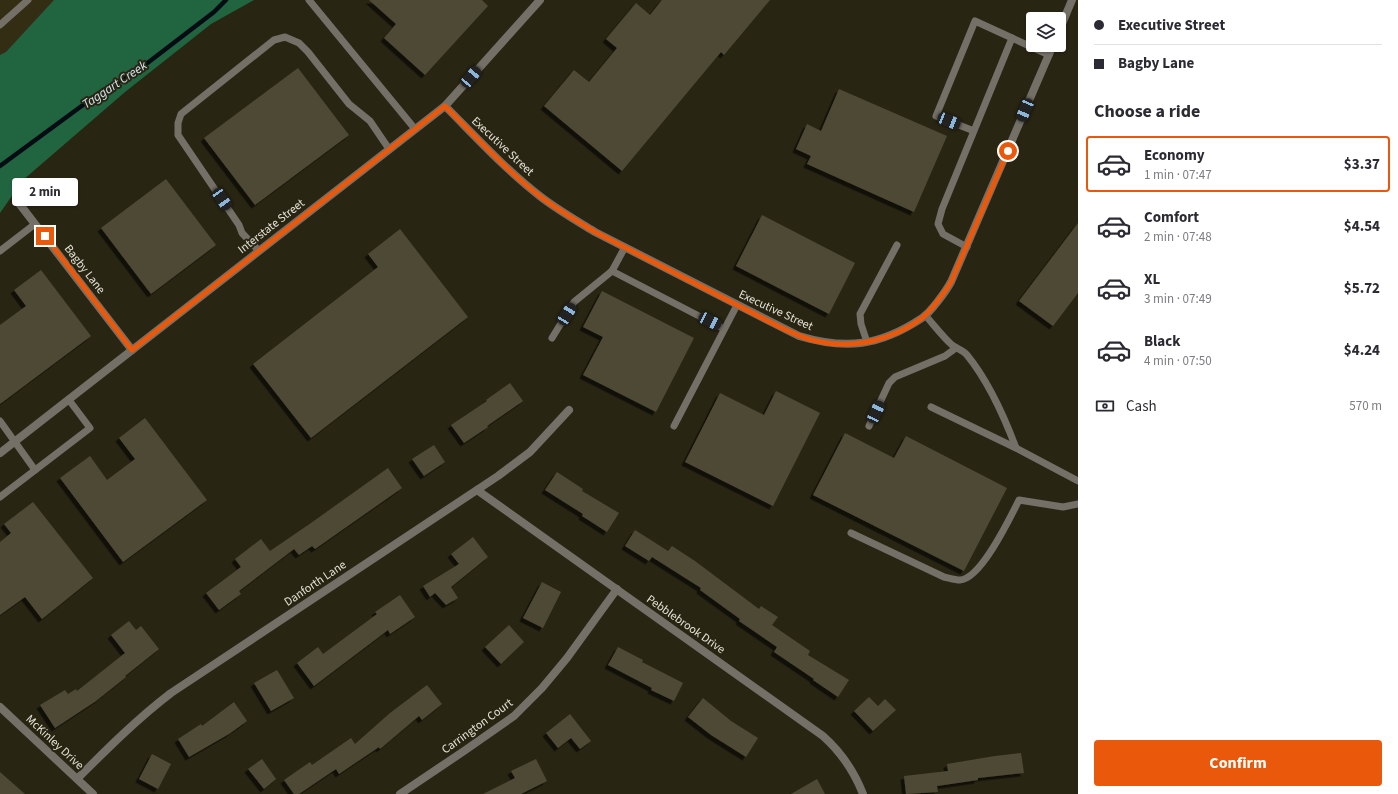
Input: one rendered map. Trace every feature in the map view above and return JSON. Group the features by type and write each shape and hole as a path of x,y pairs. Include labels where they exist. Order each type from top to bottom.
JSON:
{"street":[{"name":"Interstate Street","path":"0,453 445,106 540,0"},
{"path":"1066,14 1072,0"},
{"name":"Executive Street","path":"445,106 489,150 541,197 576,222 799,336 821,342 844,344 867,342 878,340 900,331 922,318 943,294 951,282 1050,52"},
{"name":"Bagby Lane","path":"18,202 132,350"},
{"name":"Danforth Lane","path":"78,780 113,743 171,693 498,476 530,452 570,410"},
{"name":"Pebblebrook Drive","path":"477,490 823,736 833,744 849,764 858,780 863,794"},
{"name":"Carrington Court","path":"400,794 514,716 542,688 567,658 616,589"},
{"name":"McKinley Drive","path":"0,707 94,794"}],"lane":[{"path":"0,25 28,0"},
{"path":"309,0 415,129"},
{"path":"974,131 936,116 975,22 1049,55"},
{"path":"259,251 242,233 239,224 178,135 178,123 181,114 274,40 285,37 298,43 308,52 349,104 370,121 389,149"},
{"path":"966,247 943,234 938,224 942,209 1012,38"},
{"path":"0,251 35,224"},
{"path":"867,342 861,324 860,314 897,245"},
{"path":"552,338 574,302 612,271 625,247"},
{"path":"612,271 724,328"},
{"path":"674,426 736,305"},
{"path":"925,315 947,340 966,354 990,390 1016,448"},
{"path":"869,426 889,383 895,377 945,356 956,348"},
{"path":"0,497 90,428 69,400"},
{"path":"931,407 1016,448 1078,481"},
{"path":"0,421 35,470"},
{"path":"852,532 944,577 960,580 969,576 980,566 989,554 1019,500 1063,507 1078,504"}],"shaded area":[{"path":"0,0 128,0 0,113"}],"green space":[{"path":"54,0 254,0 211,24 125,92 23,180 0,213 0,55 6,52"}],"building":[{"path":"369,0 482,0 488,6 425,75 384,38 396,24"},
{"path":"662,0 770,0 724,55 721,52 622,171 544,106 574,70 589,82 617,48 606,39 636,3 650,15"},
{"path":"298,68 349,135 255,205 204,138"},
{"path":"839,89 947,136 914,212 807,164 811,156 796,149 807,124 821,131"},
{"path":"166,179 216,245 151,294 101,228"},
{"path":"762,215 855,263 829,314 736,266"},
{"path":"1078,223 1078,293 1053,326 1019,301"},
{"path":"400,229 468,317 311,438 253,364 378,267 368,254"},
{"path":"41,270 91,336 0,404 0,325 26,306 14,290"},
{"path":"602,291 694,338 656,412 583,375 603,337 583,327"},
{"path":"510,383 523,401 464,443 451,425 487,401 486,400"},
{"path":"776,391 820,413 773,506 685,462 720,393 764,415"},
{"path":"145,418 207,500 123,562 60,478 90,456 107,480 135,459 119,438"},
{"path":"845,433 894,458 906,436 1007,488 964,571 813,495"},
{"path":"434,445 445,462 424,476 412,459"},
{"path":"388,468 402,488 315,549 312,546 299,555 294,549 239,591 241,594 219,610 206,593 241,567 235,559 261,539 270,551"},
{"path":"557,472 583,489 582,491 619,513 607,532 582,516 583,514 545,490"},
{"path":"33,502 93,578 42,619 25,597 0,615 0,542 11,533 4,524"},
{"path":"635,530 668,551 672,546 695,561 759,609 761,606 778,617 772,625 810,651 808,655 849,680 838,697 774,652 777,647 739,621 740,619 700,590 701,588 652,557 649,561 625,546"},
{"path":"473,537 488,557 451,587 458,598 446,605 435,593 430,597 423,586 459,564 451,554"},
{"path":"542,582 561,592 543,628 523,618"},
{"path":"400,595 415,617 390,634 388,630 314,686 297,663 318,647 323,654 377,614 375,612"},
{"path":"129,621 136,630 141,626 159,649 96,701 55,728 40,705 65,690 68,694 76,689 77,691 125,653 111,635"},
{"path":"509,625 524,642 501,664 485,647"},
{"path":"618,647 643,660 642,662 683,683 674,701 651,690 652,688 608,665"},
{"path":"277,670 294,698 271,711 254,683"},
{"path":"427,685 442,704 422,720 419,716 380,749 379,747 339,774 336,769 299,794 294,794 284,780 310,762 312,765 351,738 355,744 390,713"},
{"path":"869,697 878,706 885,699 896,710 873,731 854,711"},
{"path":"703,698 731,721 758,738 746,757 711,735 688,717"},
{"path":"234,702 247,721 229,734 189,757 178,739 201,724 202,726"},
{"path":"570,714 591,741 580,749 571,738 558,748 546,733"},
{"path":"1021,753 1024,773 978,778 978,780 937,786 938,792 906,794 904,776 948,771 947,764"},
{"path":"152,754 171,764 158,789 139,779"},
{"path":"262,759 276,779 264,789 248,769"},
{"path":"536,759 547,781 521,794 483,794 515,778 511,771"},
{"path":"0,772 25,794 0,794"},
{"path":"817,779 825,794 791,794"}],"waterway":[{"name":"Taggart Creek","path":"0,166 102,91 137,71 214,12 226,0"}],"route":[{"path":"45,236 132,350 445,106 510,170 541,197 576,222 799,336 821,342 853,344 878,340 900,331 922,318 943,294 951,282 1008,151"}]}
